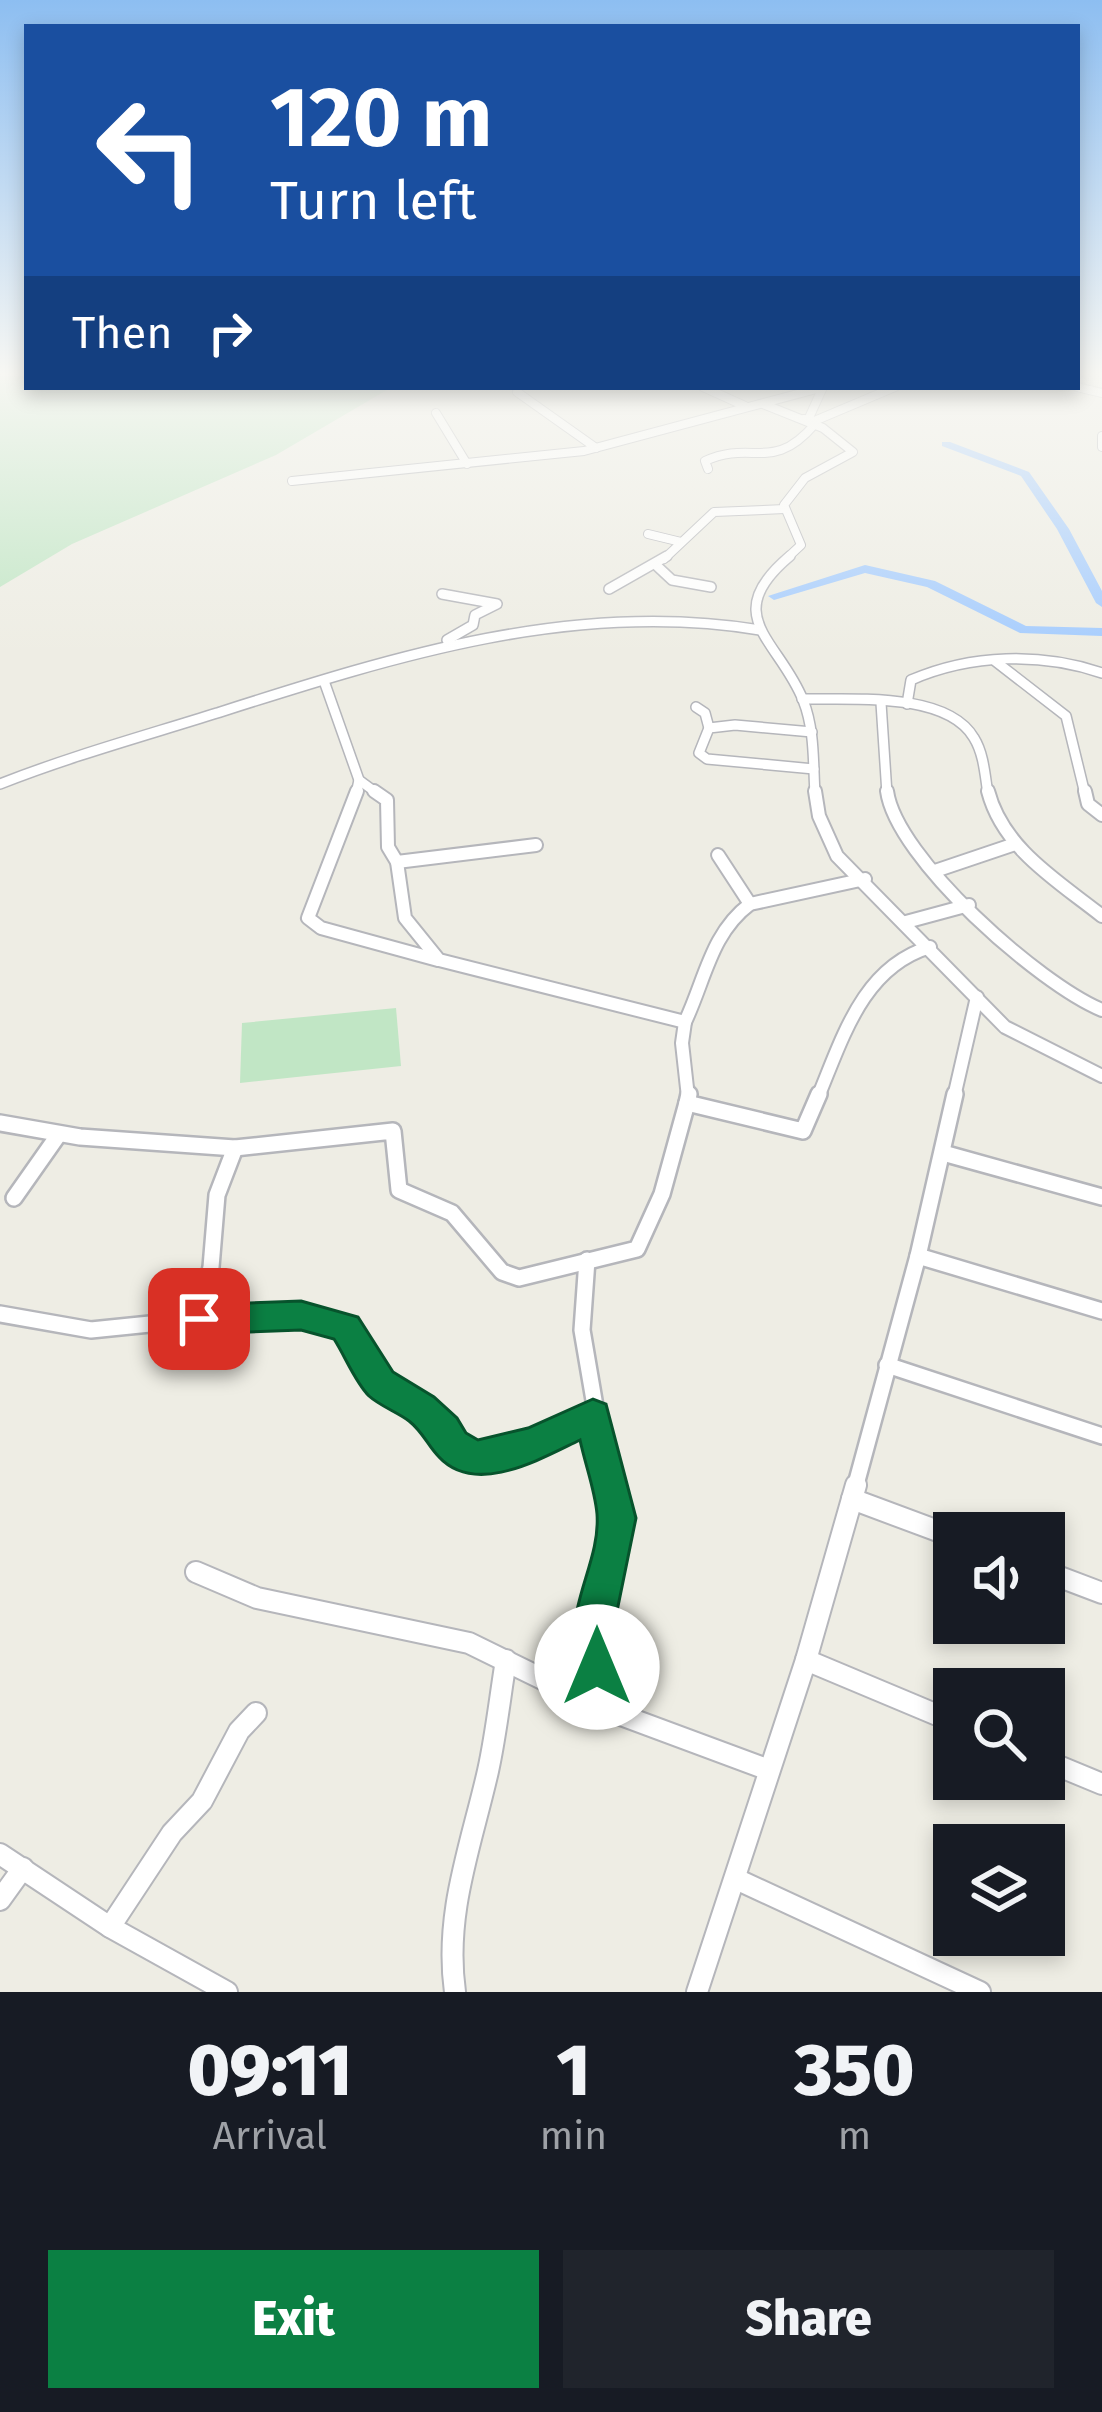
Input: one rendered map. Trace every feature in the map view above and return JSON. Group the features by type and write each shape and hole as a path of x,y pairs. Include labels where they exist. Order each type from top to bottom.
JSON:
{"street":[{"path":"292,481 416,469"},
{"path":"784,509 806,478 822,469"},
{"path":"608,589 657,566 720,510 784,509"},
{"path":"784,509 801,545 760,583 754,612 802,699 812,732 815,815 822,833 837,856 865,879 1005,1027 1102,1076"},
{"path":"648,534 682,542"},
{"path":"657,566 672,580 711,587"},
{"path":"425,651 458,635 473,625 475,615 497,604 442,594"},
{"path":"0,784 70,758 425,651 543,630 665,616 711,618 760,630"},
{"path":"907,704 911,680 995,661 1050,655 1102,673"},
{"path":"995,661 1066,716 1088,804 1102,815"},
{"path":"325,681 340,730 357,761 358,780 356,806 320,872 308,918 321,928 685,1022"},
{"path":"802,699 944,710 968,726 994,812 1015,844 1102,916"},
{"path":"881,703 888,751 888,809 894,824 935,871 1049,982 1072,1000 1102,1010"},
{"path":"696,707 705,713 709,728 699,746 701,757 814,769"},
{"path":"709,728 734,725 812,732"},
{"path":"358,780 387,800 388,847 397,862 405,918 439,960"},
{"path":"935,871 1015,844"},
{"path":"397,862 536,845"},
{"path":"718,855 751,904"},
{"path":"0,1123 59,1134 235,1148 393,1131 399,1190 463,1221 502,1272 519,1278 626,1253 642,1242 662,1193 692,1076 679,1049 685,1022 721,929 751,904 865,879"},
{"path":"907,922 969,905"},
{"path":"687,1103 803,1131 857,1013 888,966 905,954 930,947"},
{"path":"697,1992 806,1660 852,1499 918,1256 976,998"},
{"path":"14,1198 59,1134"},
{"path":"199,1319 212,1267 217,1195 235,1148"},
{"path":"943,1153 1102,1197"},
{"path":"918,1256 1102,1311"},
{"path":"587,1260 582,1330 593,1415 617,1518 594,1621 602,1708"},
{"path":"0,1314 91,1330 199,1319 301,1316 346,1327 380,1383 421,1409 444,1430 452,1445 474,1457 488,1458 535,1443 593,1415"},
{"path":"886,1365 1102,1436"},
{"path":"852,1499 933,1530"},
{"path":"196,1572 249,1596 470,1643 602,1708 770,1770"},
{"path":"1065,1579 1102,1593"},
{"path":"455,1992 451,1972 457,1898 488,1772 506,1660"},
{"path":"806,1660 933,1713"},
{"path":"110,1927 172,1833 202,1801 239,1731 256,1713"},
{"path":"1065,1769 1102,1784"},
{"path":"0,1854 110,1927 227,1992"},
{"path":"0,1900 22,1868"},
{"path":"736,1879 980,1992"}],"green space":[{"path":"0,469 244,469 72,544 0,587"},
{"path":"396,1008 401,1066 240,1083 242,1023"}],"waterway":[{"path":"1012,469 1025,474 1063,529 1102,603"},
{"path":"774,596 865,569 931,584 1024,630 1102,632"}],"route":[{"path":"199,1319 301,1316 346,1327 380,1383 421,1409 459,1451 482,1459 560,1434 593,1415 617,1518 594,1621 597,1667"}]}
